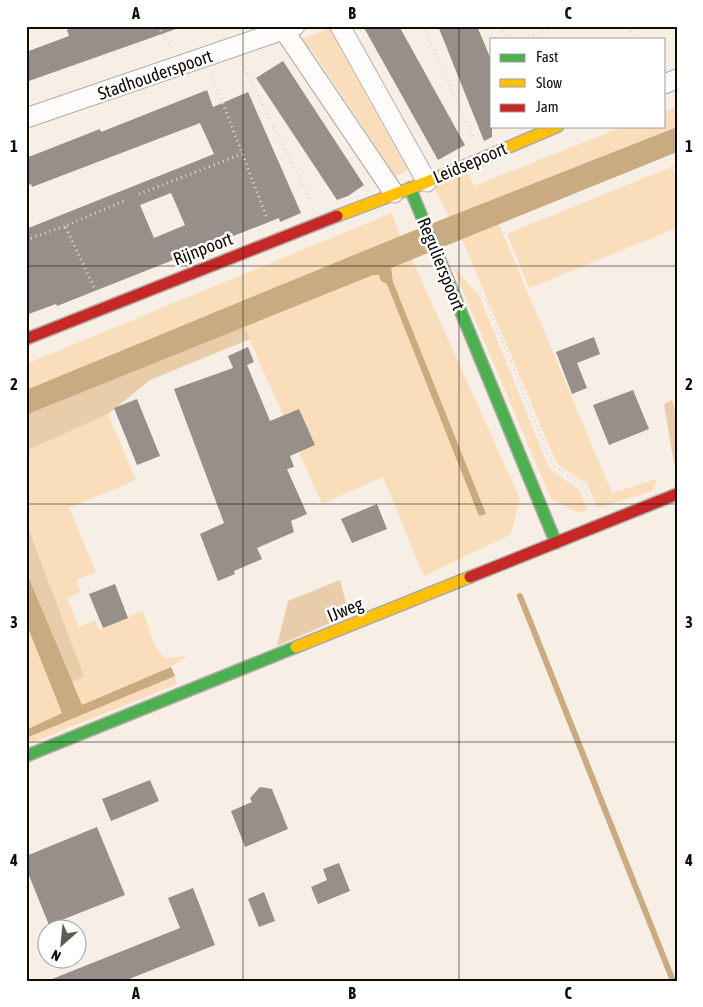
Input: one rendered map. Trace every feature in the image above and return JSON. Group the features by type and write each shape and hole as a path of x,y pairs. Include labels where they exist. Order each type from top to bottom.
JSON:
{"street":[{"name":"Regulierspoort","path":"340,26 411,188 441,266 556,543"},
{"name":"Stadhouderspoort","path":"26,118 205,58 287,28"},
{"name":"Regulierspoort","path":"287,28 411,188"},
{"name":"Leidsepoort","path":"411,188 553,128"},
{"name":"Rijnpoort","path":"26,339 322,221 411,188"},
{"name":"IJweg","path":"26,756 677,494"}],"path":[{"path":"158,26 184,65"},
{"path":"423,26 482,158"},
{"path":"501,26 506,38"},
{"path":"526,38 555,26"},
{"path":"628,26 633,38"},
{"path":"234,48 322,221"},
{"path":"205,58 275,240"},
{"path":"140,194 242,154"},
{"path":"26,240 124,201"},
{"path":"65,226 103,308"},
{"path":"475,286 486,301 553,466 582,484 599,526"},
{"path":"435,316 501,483 498,520 512,561"}],"shaded area":[{"path":"333,26 342,40 337,43 404,163 409,161 413,167 390,179 379,164 385,160 311,49 306,52 301,40"},
{"path":"677,106 677,127 449,217 434,187 467,172 474,186 620,128 666,128 666,110"},
{"path":"677,127 677,152 391,268 393,282 486,514 479,516 387,284 381,281 379,275 373,275 26,415 26,390 400,236"},
{"path":"677,163 677,167 672,167 677,180 677,228 529,288 507,234"},
{"path":"392,213 400,236 26,390 26,364"},
{"path":"499,224 612,493 657,479 652,491 597,508 587,483 557,464 462,239"},
{"path":"412,259 520,499 511,534 424,576 383,477 322,504 244,327"},
{"path":"452,265 480,297 549,468 580,491 588,510 578,513 551,499"},
{"path":"244,327 250,339 150,380 108,414 26,451 26,415"},
{"path":"672,400 677,416 677,464 674,464 664,404"},
{"path":"108,414 136,480 69,508 96,572 76,580 81,592 67,598 79,627 95,620 99,630 143,611 155,646 164,658 187,656 171,667 82,706 72,683 84,676 26,522 26,451"},
{"path":"26,522 84,676 72,683 26,571"},
{"path":"26,571 82,705 171,667 175,676 26,738 26,730 62,713 26,623"},
{"path":"340,580 349,615 277,646 288,601"},
{"path":"26,623 62,713 26,730 26,675 29,674 26,666"},
{"path":"175,676 177,684 26,745 26,738"}],"building":[{"path":"76,26 176,26 176,29 26,82 26,52 69,36 67,30"},
{"path":"363,26 399,26 465,145 438,160"},
{"path":"438,26 477,26 490,57 490,128 492,128 492,137 484,141"},
{"path":"283,61 364,185 348,196 337,200 256,78"},
{"path":"207,90 213,107 248,92 301,213 280,222 279,218 57,306 56,304 26,315 26,229 214,154 200,123 32,187 31,184 26,186 26,158 100,129 101,132","holes":["171,193 185,225 154,238 140,205"]},
{"path":"594,337 600,354 577,363 587,388 572,394 556,352"},
{"path":"248,347 254,362 247,365 270,421 299,409 315,445 290,456 294,467 287,469 307,514 291,521 294,532 257,548 262,559 234,571 235,574 218,581 200,534 224,523 174,389 233,368 228,356"},
{"path":"633,390 649,429 609,445 593,405"},
{"path":"137,399 160,456 137,465 114,408"},
{"path":"377,504 387,529 352,543 341,519"},
{"path":"115,584 128,618 103,628 89,594"},
{"path":"150,780 159,801 111,821 102,799"},
{"path":"260,787 272,789 288,829 245,847 231,811 252,802 250,798"},
{"path":"97,827 125,895 62,920 47,920 26,868 26,856"},
{"path":"339,863 350,891 318,904 311,887 327,880 323,869"},
{"path":"193,888 215,945 124,981 47,981 75,970 88,970 88,965 180,928 168,898"},
{"path":"264,892 275,921 259,927 248,899"}],"waterway":[{"path":"520,596 673,981"}],"traffic: fast":[{"path":"410,188 556,543"},
{"path":"26,756 296,647"}],"traffic: slow":[{"path":"337,216 427,182 553,128"},
{"path":"296,647 470,577"}],"traffic: jam":[{"path":"26,339 337,216"},
{"path":"470,577 677,494"}]}
